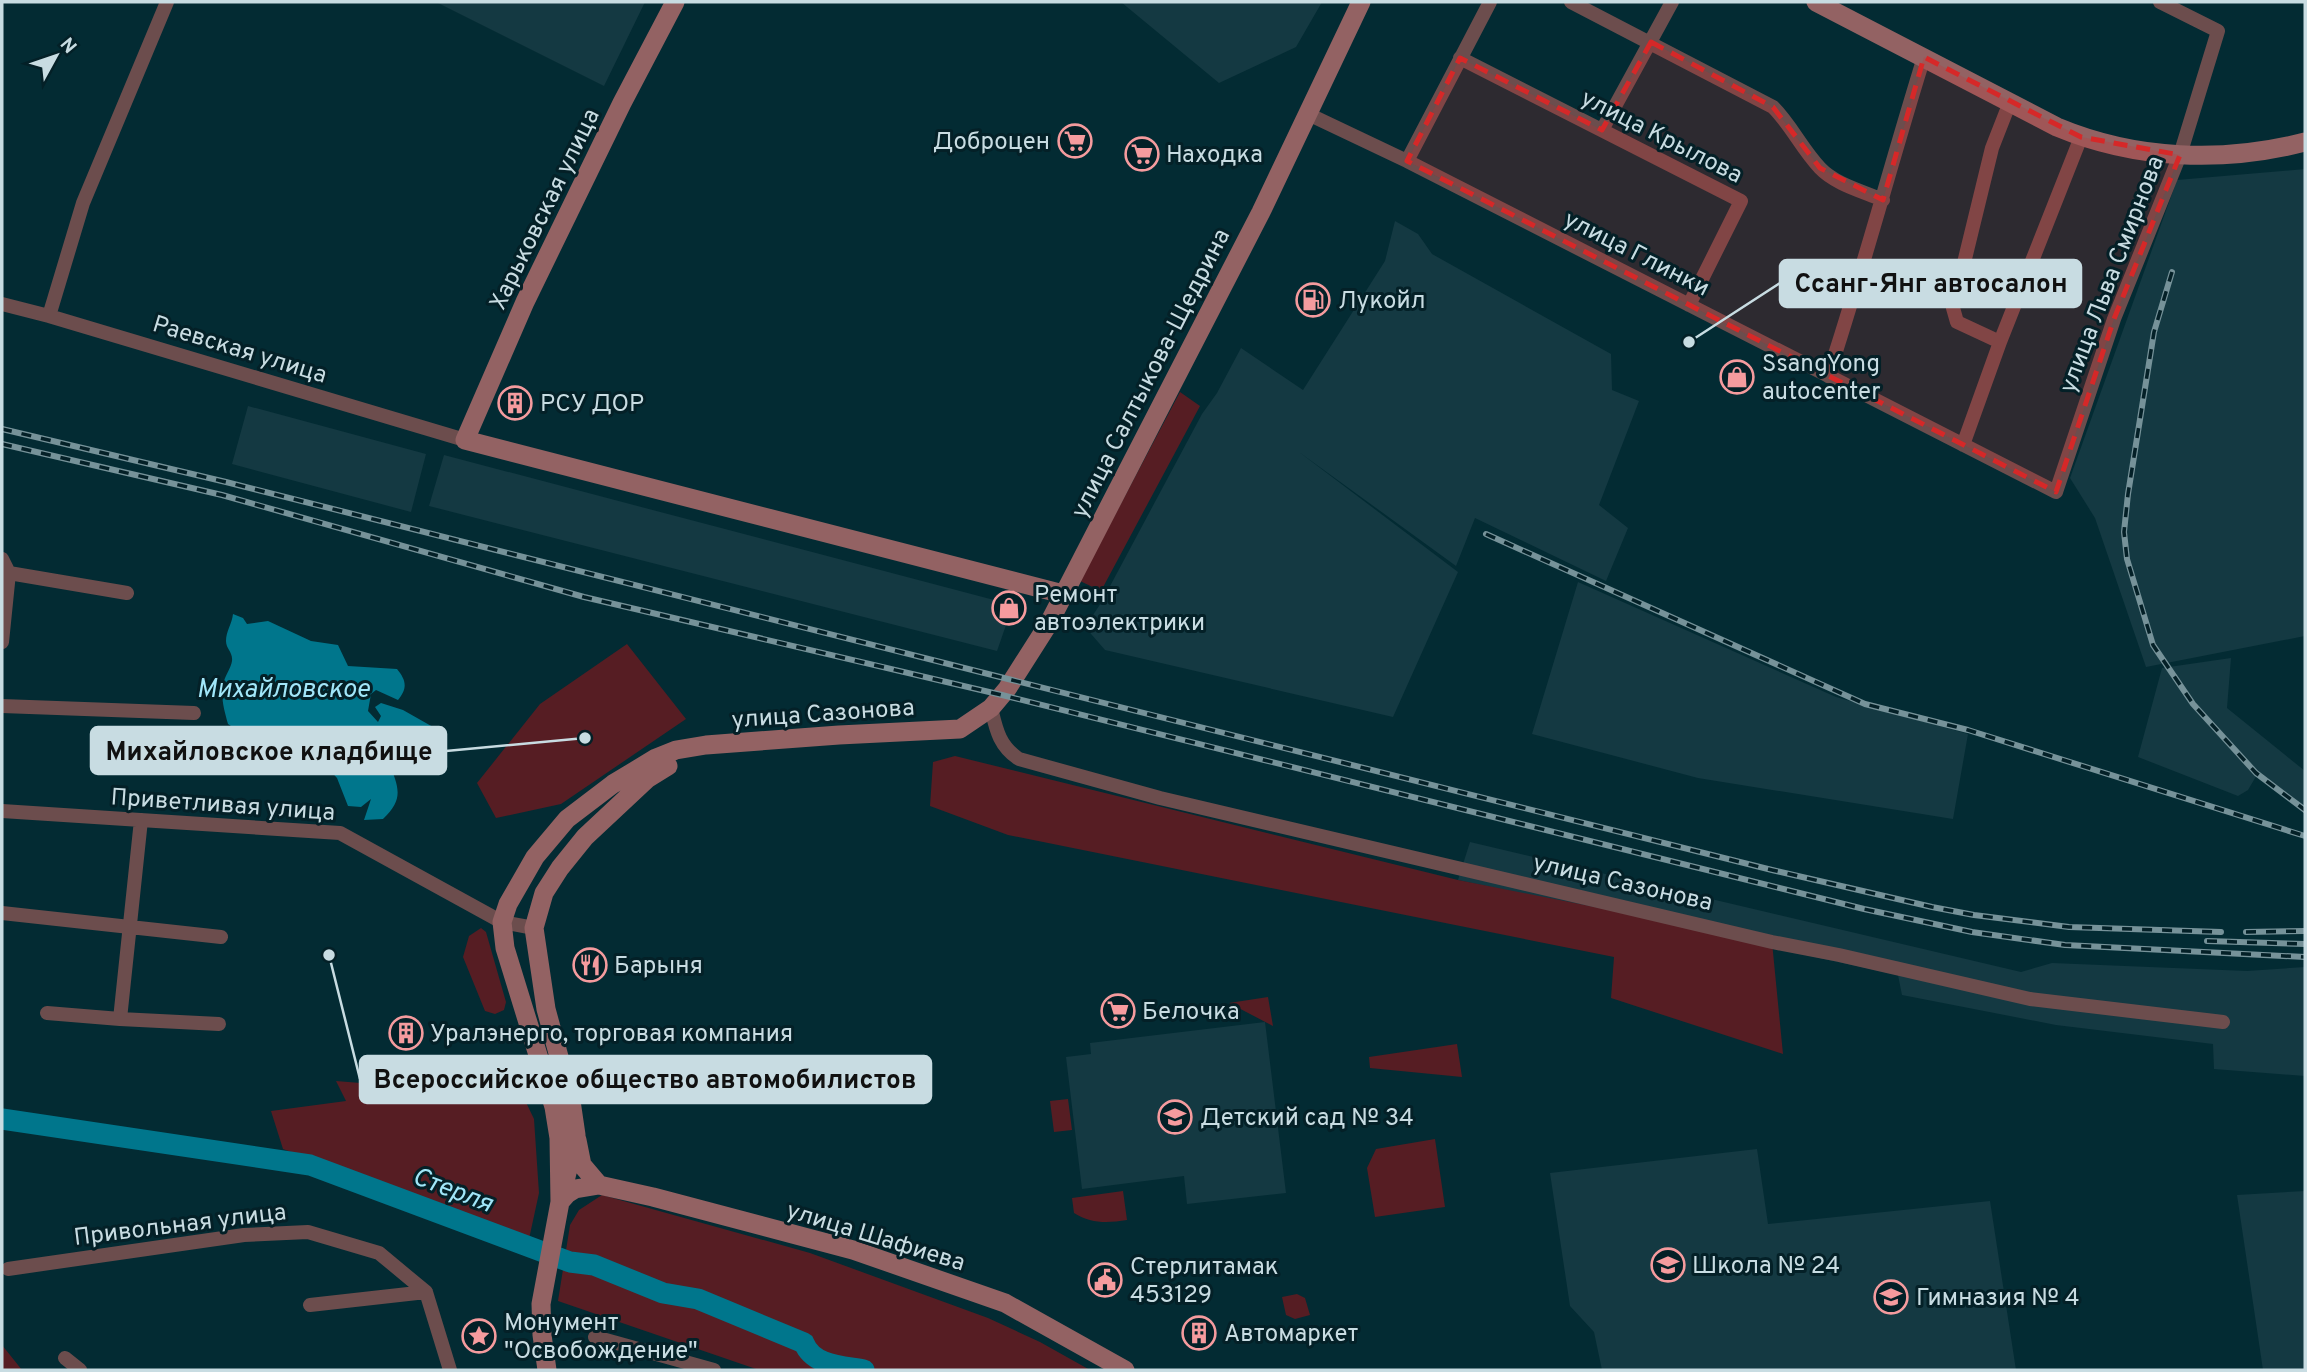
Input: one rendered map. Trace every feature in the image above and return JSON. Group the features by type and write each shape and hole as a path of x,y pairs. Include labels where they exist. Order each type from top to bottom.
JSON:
{"main road":[{"name":"Харьковская улица","path":"465,440 525,302 675,2"},
{"name":"улица Салтыкова-Щедрина","path":"943,730 960,729 990,708 1007,689 1049,623 1261,212 1361,2"},
{"path":"1816,2 2057,127 2122,149 2180,155 2218,155 2268,150 2305,142"},
{"path":"465,440 1063,594"},
{"name":"улица Сазонова","path":"560,1202 576,1135 508,960 502,922 508,904 536,857 567,819 613,784 656,758 676,750 706,745 839,735 943,730"},
{"name":"улица Сазонова","path":"560,1202 559,1138 563,1104 534,929 544,893 585,837 647,779 706,745"},
{"path":"576,1135 582,1165 599,1185"},
{"path":"547,1370 541,1304 560,1202 566,1194 575,1189 599,1185"},
{"name":"улица Шафиева","path":"599,1185 853,1250 939,1279 1005,1303 1125,1370"}],"street":[{"path":"49,316 83,203 167,2"},
{"path":"1407,161 1490,2"},
{"path":"1572,2 1773,107 1820,168 1832,178 1883,200"},
{"path":"1602,130 1672,2"},
{"name":"улица Льва Смирнова","path":"2056,492 2114,319 2180,155 2218,31 2160,2"},
{"path":"1828,376 1924,57"},
{"name":"улица Крылова","path":"1460,58 1741,201 1689,304"},
{"path":"2000,342 1956,322 1952,308 1992,148 2010,102"},
{"name":"улица Глинки","path":"1308,114 1407,161 2056,492"},
{"path":"1963,445 2000,342 2081,137"},
{"name":"Раевская улица","path":"2,304 465,440"},
{"path":"2,559 9,573 2,642"},
{"path":"9,573 127,593"},
{"path":"2,706 194,713"},
{"name":"улица Сазонова","path":"990,708 998,737 1009,753 1019,759 1160,799 1772,942 2031,999 2223,1022"},
{"name":"Приветливая улица","path":"2,811 340,833 502,922 534,929"},
{"path":"120,1019 141,820"},
{"path":"2,913 221,937"},
{"path":"47,1013 219,1024"},
{"name":"Привольная улица","path":"8,1269 244,1235 308,1231 379,1253 426,1292"},
{"path":"310,1305 426,1292 450,1370"},
{"path":"595,1337 714,1370"},
{"path":"65,1358 80,1370"}],"highlighted area":[{"path":"1651,42 1773,107 1820,168 1883,200 1924,57 2081,137 2180,155 2114,319 2056,492 1407,161 1460,58 1602,130"}],"shaded area":[{"path":"436,2 645,2 604,86"},
{"path":"1121,2 1322,2 1296,47 1219,83"},
{"path":"2305,169 2305,636 2146,667 2095,518 2070,478 2177,180"},
{"path":"1395,221 1418,234 1432,254 1611,354 1612,390 1639,401 1599,505 1628,528 1606,581 1475,518 1456,566 1299,452 1458,572 1393,717 1105,650 1085,627 1101,603 1202,414 1217,393 1241,348 1303,390 1385,261"},
{"path":"1180,392 1200,406 1101,591 1080,581"},
{"path":"248,406 426,454 411,512 232,464"},
{"path":"444,455 1013,605 997,651 429,506"},
{"path":"1578,582 1836,697 1968,734 1953,819 1698,778 1532,734"},
{"path":"627,644 686,719 561,804 496,818 477,783 540,704"},
{"path":"2231,658 2227,708 2305,771 2305,808 2258,773 2248,790 2238,796 2138,757 2162,668"},
{"path":"955,756 1458,880 1772,942 1783,1054 1611,998 1614,957 1008,835 930,806 933,762"},
{"path":"1470,842 2021,972 2052,963 2247,971 2305,967 2305,1076 2214,1069 2213,1044 2056,1025 1902,995 1898,975 1458,880"},
{"path":"481,928 486,932 506,1002 504,1010 495,1014 485,1011 463,957 469,936"},
{"path":"1268,997 1273,1026 1229,1003"},
{"name":"Детский сад № 34","path":"1265,1022 1286,1193 1187,1204 1184,1176 1082,1189 1066,1057 1091,1054 1090,1043"},
{"path":"1457,1044 1462,1077 1370,1068 1369,1057"},
{"path":"451,1060 481,1085 511,1071 534,1119 539,1193 529,1239 283,1149 271,1111 346,1101 336,1081 385,1085 418,1093"},
{"path":"1068,1099 1072,1130 1054,1132 1050,1101"},
{"path":"1435,1139 1445,1207 1375,1217 1367,1168 1376,1149"},
{"path":"1757,1149 1768,1224 1990,1201 2016,1370 1602,1370 1594,1332 1570,1306 1550,1173"},
{"path":"1123,1191 1127,1220 1100,1222 1074,1213 1072,1198"},
{"path":"2305,1191 2305,1370 2263,1370 2237,1195"},
{"path":"602,1195 810,1253 988,1318 1040,1342 1090,1370 759,1370 558,1301 570,1225 579,1210"},
{"path":"1297,1294 1305,1298 1310,1315 1295,1319 1286,1315 1282,1297"},
{"path":"2,1345 22,1370 2,1370"}],"water":[{"name":"Михайловское","path":"233,614 243,618 247,624 268,621 311,641 338,645 348,666 397,669 400,673 404,688 398,700 376,690 371,694 368,711 378,722 381,716 375,707 381,703 403,710 433,727 430,739 398,750 389,762 398,792 394,805 383,819 364,820 371,799 361,807 348,806 337,778 314,753 294,744 253,741 228,724 222,692 232,661 226,641"}],"waterway":[{"name":"Стерля","path":"2,1119 310,1165 570,1262 594,1265 663,1293 698,1299 804,1343 808,1351 821,1361 864,1370"}],"railway":[{"path":"2172,272 2154,332 2128,494 2124,532 2127,559 2153,645 2193,704 2256,773 2305,810"},
{"path":"2,429 226,482 1772,870 1932,907 2069,927 2221,932"},
{"path":"2,444 222,495 584,597 1002,695 1864,909 1972,932 2065,945 2305,957"},
{"path":"1486,534 1865,704 1968,730 2305,836"},
{"path":"2246,932 2305,931"},
{"path":"2207,941 2305,944"}],"place":[{"name":"Доброцен","path":"1075,141"},
{"name":"Находка","path":"1142,154"},
{"name":"Лукойл","path":"1313,300"},
{"name":"Ссанг-Янг автосалон","path":"1689,342"},
{"name":"SsangYong autocenter","path":"1737,377"},
{"name":"РСУ ДОР","path":"515,403"},
{"name":"Ремонт автоэлектрики","path":"1009,608"},
{"name":"Михайловское кладбище","path":"585,738"},
{"name":"Всероссийское общество автомобилистов","path":"329,955"},
{"name":"Барыня","path":"590,965"},
{"name":"Белочка","path":"1118,1011"},
{"name":"Уралэнерго, торговая компания","path":"406,1033"},
{"name":"Детский сад № 34","path":"1175,1117"},
{"name":"Школа № 24","path":"1668,1265"},
{"name":"Стерлитамак 453129","path":"1105,1280"},
{"name":"Гимназия № 4","path":"1891,1297"},
{"name":"Автомаркет","path":"1199,1333"},
{"name":"Монумент \"Освобождение\"","path":"479,1336"}]}
